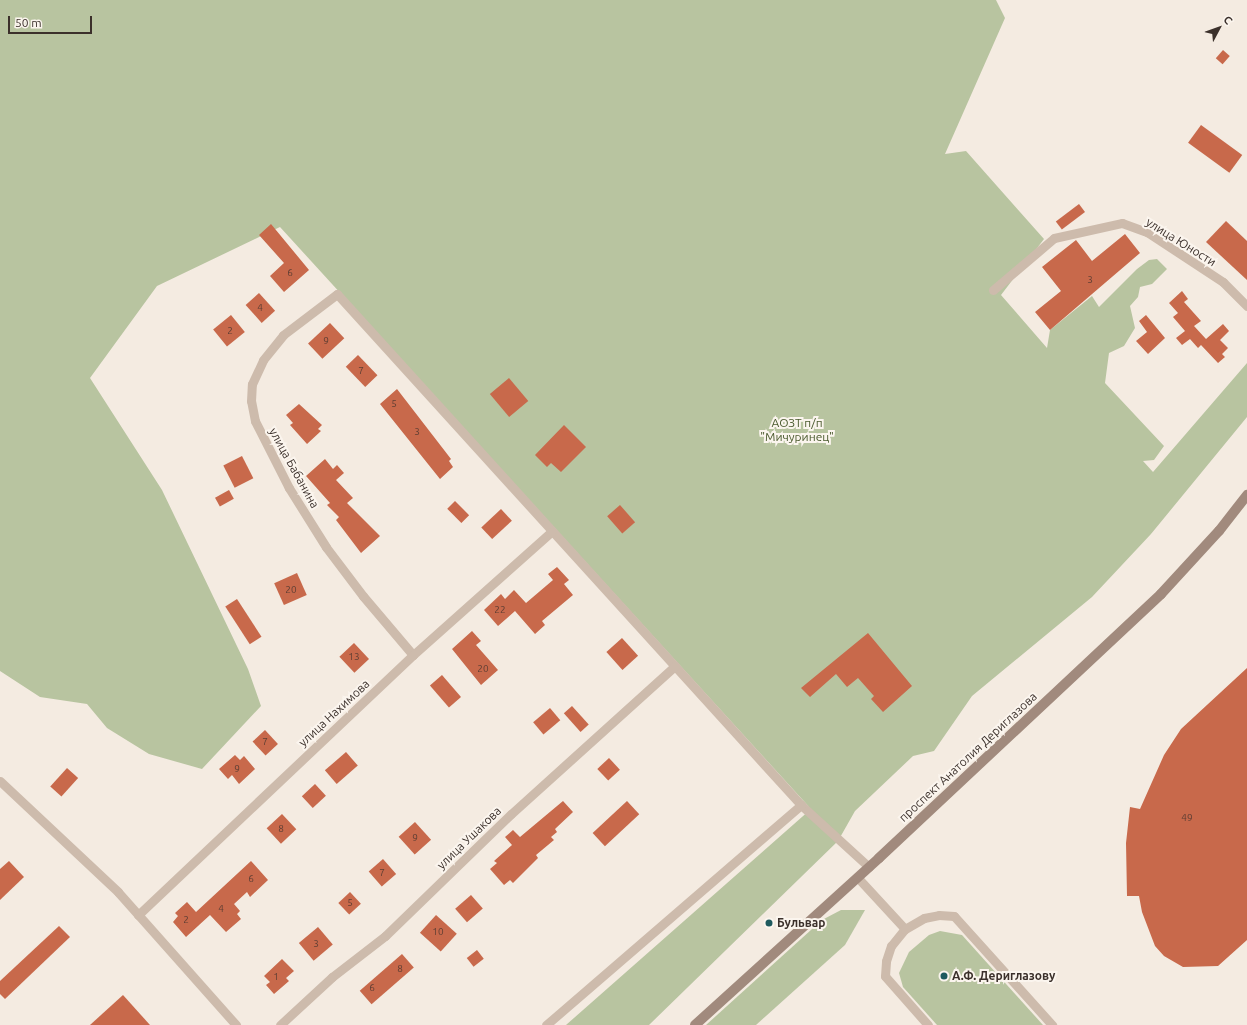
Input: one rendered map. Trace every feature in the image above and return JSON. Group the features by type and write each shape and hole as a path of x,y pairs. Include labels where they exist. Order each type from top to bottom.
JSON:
{"main road":[{"name":"проспект Анатолия Дериглазова","path":"695,1025 858,878 1160,594 1247,495"}],"street":[{"name":"улица Юности","path":"993,290 1054,238 1122,223 1147,232 1222,282 1247,306"},
{"name":"улица Бабанина","path":"413,655 363,596 326,547 289,488 253,414 252,384 262,360 283,336 337,294 551,532"},
{"name":"улица Нахимова","path":"138,914 413,655 551,532"},
{"path":"551,532 801,805 869,867"},
{"name":"улица Ушакова","path":"280,1025 332,977 385,936 511,814 675,666"},
{"path":"0,781 118,892 236,1025"},
{"path":"546,1025 801,805"},
{"path":"858,878 905,929"},
{"path":"928,1025 885,976 886,961 891,946 905,929 924,918 954,916 1052,1025"}],"green space":[{"name":"АОЗТ п/п \"Мичуринец\"","path":"0,0 996,0 1005,18 945,154 966,151 1044,239 1001,295 1047,348 1050,330 1092,296 1099,307 1137,269 1149,260 1157,259 1167,269 1152,284 1140,287 1138,297 1130,306 1135,328 1124,346 1109,353 1105,383 1164,446 1154,460 1143,461 1153,472 1247,363 1247,417 1151,534 1092,597 972,696 934,751 913,756 855,811 838,841 649,1025 566,1025 811,809 280,227 157,286 90,378 162,490 248,669 261,706 202,769 149,754 107,728 87,704 40,697 0,671"},
{"path":"841,910 865,910 845,945 756,1025 706,1025 822,920"},
{"path":"940,931 962,935 1043,1025 937,1025 903,987 899,973 909,952 929,935"}],"building":[{"path":"1223,50 1230,56 1223,64 1216,58"},
{"path":"1201,125 1242,155 1229,173 1188,143"},
{"path":"1079,204 1085,212 1062,229 1056,221"},
{"path":"1226,221 1247,241 1247,280 1206,242"},
{"path":"271,224 309,270 284,292 270,276 284,263 259,235"},
{"path":"1125,234 1140,253 1050,330 1035,312 1061,291 1042,267 1076,240 1092,261"},
{"path":"1182,291 1188,299 1184,302 1201,321 1194,326 1206,339 1223,324 1229,331 1220,340 1228,348 1222,354 1225,357 1218,363 1201,345 1198,348 1190,339 1182,345 1176,338 1185,331 1173,317 1178,313 1169,303"},
{"path":"259,293 275,311 262,323 246,305"},
{"path":"231,315 245,332 227,347 213,329"},
{"path":"1146,315 1165,338 1148,354 1136,341 1147,332 1139,321"},
{"path":"330,323 344,338 322,359 308,343"},
{"path":"358,355 377,375 365,387 346,367"},
{"path":"509,378 528,401 509,417 490,394"},
{"path":"397,389 451,459 449,461 453,467 440,479 380,404"},
{"path":"299,404 322,425 318,429 321,431 307,444 290,425 293,423 286,415"},
{"path":"564,425 586,447 561,472 551,463 547,467 535,455"},
{"path":"242,456 253,478 235,488 223,466"},
{"path":"325,459 333,469 337,465 344,473 336,480 353,498 347,503 380,536 361,553 336,520 339,517 327,505 330,503 306,476"},
{"path":"229,490 234,499 220,507 215,498"},
{"path":"455,501 469,515 461,523 447,509"},
{"path":"620,505 635,522 622,534 607,516"},
{"path":"501,509 512,521 492,539 481,527"},
{"path":"557,567 569,580 564,584 573,595 542,621 545,625 535,634 515,611 498,626 484,610 501,594 505,599 514,590 526,603 553,580 548,574"},
{"path":"297,573 307,595 284,605 274,583"},
{"path":"237,599 262,637 250,644 225,607"},
{"path":"472,631 481,641 476,645 498,670 481,685 452,649"},
{"path":"868,633 912,686 883,712 871,699 874,696 858,678 847,687 836,674 810,697 801,688"},
{"path":"622,638 638,656 622,670 606,652"},
{"path":"354,643 369,659 354,673 339,657"},
{"path":"1247,668 1247,940 1218,966 1183,967 1164,956 1155,946 1142,912 1139,896 1127,896 1126,843 1130,807 1140,809 1164,755 1181,729"},
{"path":"442,675 461,697 449,707 430,685"},
{"path":"572,706 589,725 581,732 564,713"},
{"path":"550,708 560,720 543,734 533,722"},
{"path":"265,730 278,744 266,755 253,742"},
{"path":"346,752 358,766 337,784 325,770"},
{"path":"235,755 240,760 244,756 255,769 239,784 232,775 228,779 219,769"},
{"path":"609,758 620,770 608,781 597,769"},
{"path":"67,768 78,778 61,797 50,787"},
{"path":"315,784 326,796 313,808 302,796"},
{"path":"563,801 573,812 555,829 557,832 551,837 554,840 536,855 538,858 513,883 510,880 504,885 490,869 497,863 494,861 512,845 505,837 513,830 520,837"},
{"path":"627,801 639,814 605,846 593,833"},
{"path":"282,814 296,829 281,844 267,828"},
{"path":"415,822 431,840 415,855 399,837"},
{"path":"383,859 396,874 382,887 369,871"},
{"path":"9,861 24,877 0,900 0,869"},
{"path":"251,861 268,880 250,897 247,892 234,904 240,911 237,914 241,919 226,932 210,915 186,937 173,922 178,916 175,913 187,902 196,912"},
{"path":"350,892 361,904 349,915 338,903"},
{"path":"471,895 483,909 467,922 455,909"},
{"path":"436,915 457,934 441,952 420,933"},
{"path":"59,926 70,937 5,999 0,994 0,981"},
{"path":"318,927 333,945 314,961 299,943"},
{"path":"477,950 484,959 474,967 467,958"},
{"path":"402,954 414,968 372,1004 360,991"},
{"path":"282,959 294,971 286,978 289,981 274,994 266,985 270,982 264,976"},
{"path":"123,995 150,1025 90,1025"}],"place":[{"name":"Бульвар","path":"769,923"},
{"name":"А.Ф. Дериглазову","path":"944,976"}]}
